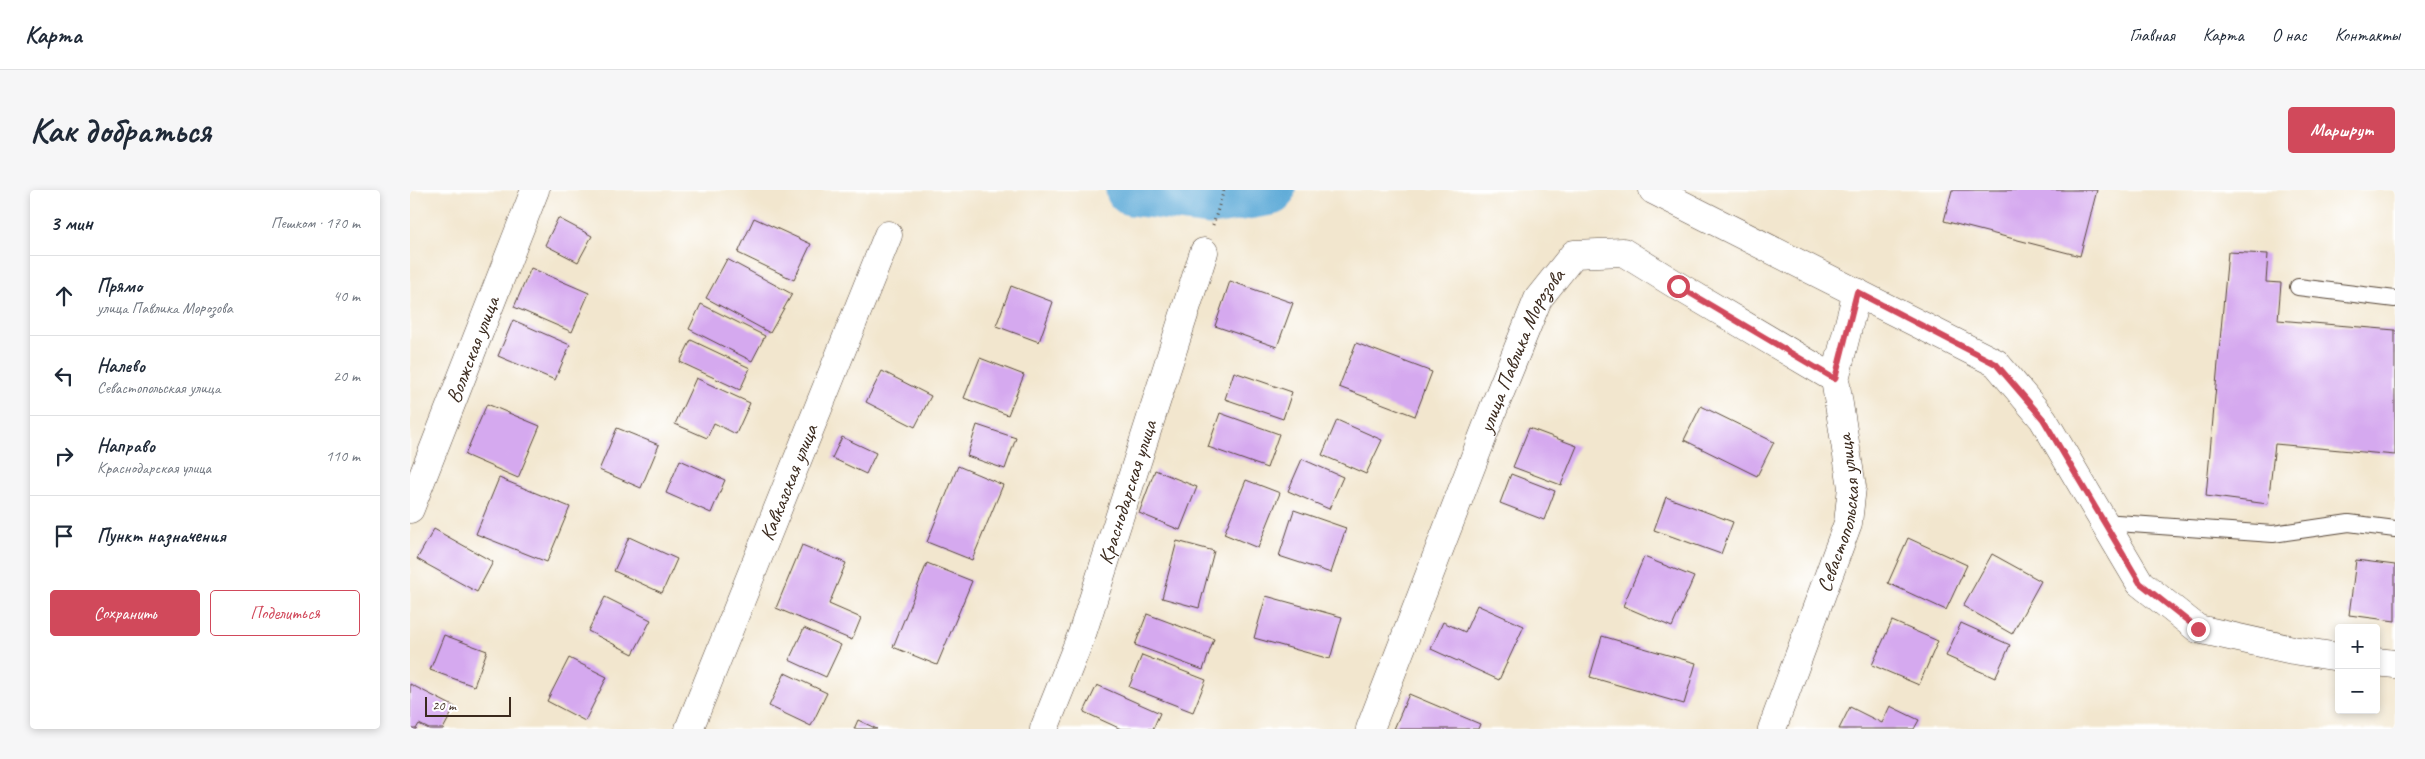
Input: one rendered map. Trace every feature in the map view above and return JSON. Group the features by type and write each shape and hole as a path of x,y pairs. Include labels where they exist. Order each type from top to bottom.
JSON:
{"street":[{"name":"Волжская улица","path":"410,509 469,364 535,190"},
{"path":"1654,190 1996,364 2043,419 2140,583 2198,629 2293,650 2335,655"},
{"name":"Кавказская улица","path":"689,729 888,235"},
{"name":"Краснодарская улица","path":"1044,729 1082,634 1204,252"},
{"name":"улица Павлика Морозова","path":"1370,729 1492,410 1538,299 1574,254 1623,252 1835,379"},
{"name":"Севастопольская улица","path":"1772,729 1848,523 1852,487 1835,379 1857,292"},
{"path":"2380,662 2395,664"}],"lane":[{"path":"2298,287 2395,299"},
{"path":"2103,522 2273,534 2349,523 2395,529"}],"path":[{"path":"1215,218 1224,190"}],"building":[{"path":"1952,190 2097,190 2080,256 1944,221"},
{"path":"558,218 592,236 578,262 545,245"},
{"path":"754,218 811,244 794,280 738,253"},
{"path":"2228,252 2268,254 2266,282 2281,283 2278,320 2395,330 2395,455 2275,444 2268,504 2206,496"},
{"path":"727,259 792,294 770,333 706,298"},
{"path":"531,268 589,293 572,332 514,307"},
{"path":"1230,281 1293,303 1277,347 1215,326"},
{"path":"1011,286 1053,302 1039,342 996,326"},
{"path":"701,304 765,336 752,361 689,329"},
{"path":"513,320 570,345 555,380 498,356"},
{"path":"691,340 750,368 740,390 680,362"},
{"path":"1356,343 1432,372 1415,416 1339,387"},
{"path":"980,358 1024,375 1008,415 964,398"},
{"path":"882,371 931,396 915,427 866,402"},
{"path":"1234,372 1292,392 1283,419 1225,399"},
{"path":"696,378 750,403 736,434 714,423 707,438 675,424"},
{"path":"487,404 540,426 518,478 465,455"},
{"path":"1701,406 1774,442 1757,476 1684,440"},
{"path":"1220,413 1279,434 1267,468 1208,447"},
{"path":"1337,420 1382,440 1366,474 1322,455"},
{"path":"977,425 1016,438 1005,469 967,456"},
{"path":"617,428 659,445 641,488 599,470"},
{"path":"1529,428 1577,446 1561,485 1513,467"},
{"path":"842,437 876,453 866,474 832,458"},
{"path":"1302,459 1343,477 1329,509 1288,491"},
{"path":"680,460 725,480 711,513 666,493"},
{"path":"958,466 1003,485 972,560 927,542"},
{"path":"1155,470 1197,487 1180,530 1139,513"},
{"path":"1511,474 1555,491 1544,520 1500,503"},
{"path":"499,478 570,507 547,562 476,534"},
{"path":"1246,480 1280,493 1258,548 1224,534"},
{"path":"1666,497 1733,522 1721,554 1654,530"},
{"path":"1294,510 1346,528 1331,573 1279,556"},
{"path":"434,529 493,562 477,592 417,559"},
{"path":"629,537 677,559 662,593 614,571"},
{"path":"1908,538 1967,565 1946,610 1888,583"},
{"path":"1177,541 1214,551 1199,608 1162,598"},
{"path":"802,545 846,563 829,604 861,618 852,640 776,608"},
{"path":"1992,554 2041,581 2012,634 1963,606"},
{"path":"1644,557 1694,577 1672,627 1623,606"},
{"path":"2356,560 2395,565 2395,621 2349,615"},
{"path":"927,563 972,581 937,665 893,647"},
{"path":"1266,596 1342,617 1330,659 1254,638"},
{"path":"605,597 651,620 633,654 588,631"},
{"path":"1477,605 1524,626 1499,680 1431,649 1443,622 1465,632"},
{"path":"1147,614 1214,639 1203,670 1135,645"},
{"path":"1892,621 1938,641 1919,685 1872,665"},
{"path":"1961,623 2010,645 1995,678 1946,656"},
{"path":"804,628 841,645 826,677 789,660"},
{"path":"444,635 487,651 474,686 430,670"},
{"path":"1602,636 1696,663 1684,704 1590,677"},
{"path":"1142,655 1206,680 1193,712 1129,687"},
{"path":"569,658 607,677 585,721 547,701"},
{"path":"785,673 827,693 811,726 769,706"},
{"path":"410,684 455,707 443,729 429,729 419,724 416,729 410,729"},
{"path":"1097,685 1160,713 1153,729 1121,729 1084,712"},
{"path":"1409,694 1480,724 1478,729 1394,729"},
{"path":"1890,706 1919,720 1914,729 1839,729 1850,707 1882,723"},
{"path":"858,720 877,729 854,729"}],"waterway":[{"path":"1131,190 1210,200 1270,190"}],"route":[{"path":"1678,286 1835,379 1857,292 1996,364 2043,419 2140,583 2198,629"}]}
